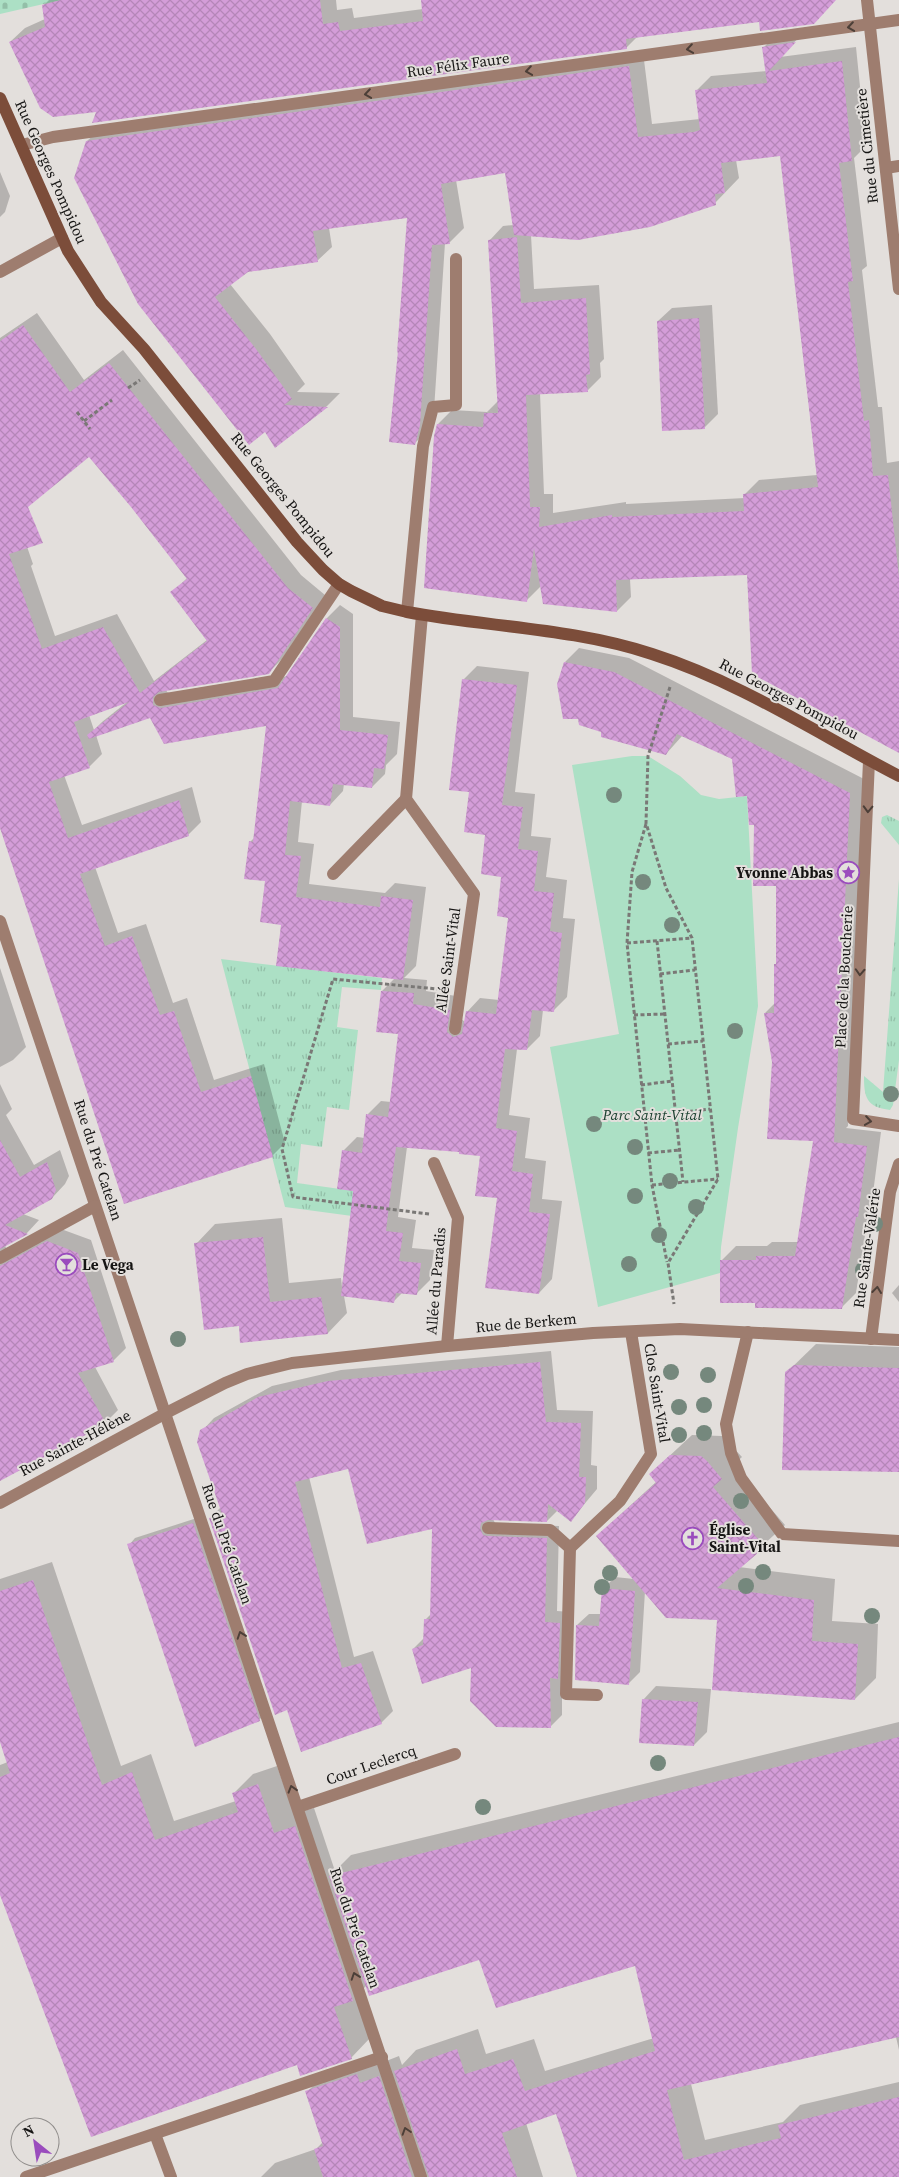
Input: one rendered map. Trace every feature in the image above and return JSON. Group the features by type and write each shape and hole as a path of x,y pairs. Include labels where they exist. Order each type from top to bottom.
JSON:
{"street":[{"name":"Rue du Cimetière","path":"867,0 899,289"},
{"name":"Rue Félix Faure","path":"22,146 53,137 899,20"},
{"name":"Rue Georges Pompidou","path":"0,98 62,238 83,277 101,302 144,348 297,542 339,584 382,606 407,612 575,636 619,645 678,663 740,689 899,776"},
{"path":"886,168 899,166"},
{"path":"0,272 62,238"},
{"path":"407,612 423,446 433,407 456,405 456,259"},
{"path":"160,700 274,682 339,584"},
{"path":"333,874 406,799 422,615"},
{"name":"Place de la Boucherie","path":"869,761 853,1119 899,1126"},
{"name":"Allée Saint-Vital","path":"406,799 474,894 455,1029"},
{"name":"Rue du Pré Catelan","path":"0,921 421,2177"},
{"name":"Allée du Paradis","path":"434,1163 458,1218 447,1346"},
{"name":"Rue Sainte-Valérie","path":"871,1339 890,1192 899,1164"},
{"path":"0,1258 96,1206"},
{"name":"Rue de Berkem","path":"166,1413 225,1383 267,1368 292,1363 447,1346 680,1329 899,1340"},
{"name":"Clos Saint-Vital","path":"570,1548 620,1501 651,1454 631,1332"},
{"path":"748,1332 726,1424 731,1453 741,1478 782,1534 899,1541"},
{"name":"Rue Sainte-Hélène","path":"0,1503 166,1413"},
{"path":"488,1528 550,1530 570,1548 566,1694 597,1695"},
{"name":"Cour Leclercq","path":"298,1807 455,1754"},
{"path":"26,2177 382,2058"},
{"path":"155,2134 171,2177"}],"path":[{"path":"84,421 112,400"},
{"path":"78,412 90,429"},
{"path":"678,663 648,756 646,823 632,872 627,944 652,1186 668,1263 670,1286 680,1329"},
{"path":"646,823 666,888 692,938 718,1178 668,1263"},
{"path":"627,944 692,938"},
{"path":"657,941 684,1182"},
{"path":"660,974 695,970"},
{"path":"458,1218 293,1197 282,1149 333,979 460,992"},
{"path":"634,1015 665,1014"},
{"path":"668,1044 703,1041"},
{"path":"641,1085 672,1081"},
{"path":"676,1113 710,1110"},
{"path":"648,1153 680,1150"},
{"path":"652,1186 718,1178"}],"green space":[{"path":"0,0 61,0 0,14"},
{"name":"Parc Saint-Vital","path":"632,756 648,756 680,776 701,795 719,799 747,796 758,1006 721,1247 720,1273 598,1307 550,1047 619,1034 572,765"},
{"path":"887,815 899,821 899,845 881,823 882,817"},
{"path":"899,879 899,1060 893,1105 890,1110 882,1109 868,1100 864,1076 883,1092"},
{"path":"221,959 382,978 381,990 342,987 337,1027 358,1030 349,1110 327,1107 322,1147 301,1144 297,1183 369,1193 367,1218 285,1207"}],"building":[{"path":"61,0 320,0 323,24 338,22 340,31 423,21 421,0 836,0 814,24 760,31 759,22 626,39 627,49 92,123 96,112 53,117 40,108 9,42 45,27 42,5"},
{"path":"796,42 769,71 842,61 852,161 839,163 853,281 848,282 864,421 869,420 873,476 888,475 899,577 899,753 752,674 747,575 616,580 617,612 543,604 534,548 527,602 424,588 434,436 437,424 483,427 484,413 498,413 488,240 517,237 521,303 586,298 590,374 586,375 588,392 526,395 530,507 540,507 539,527 612,515 612,517 744,511 743,494 818,487 780,156 721,163 725,193 715,194 716,205 650,227 578,240 514,235 505,173 441,184 450,244 432,245 420,425 415,445 389,442 398,351 397,353 407,218 313,231 318,262 248,272 215,297 292,399 284,405 328,407 275,448 265,432 249,445 138,304 74,178 86,141 629,66 638,137 694,132 700,130 695,90 767,83 762,47"},
{"path":"699,318 705,429 662,431 657,321"},
{"path":"23,325 70,392 109,363 288,588 313,608 269,674 159,692 153,697 153,705 161,708 278,688 326,618 340,627 340,730 388,735 384,769 374,768 372,788 333,784 330,806 290,801 285,855 301,856 296,897 380,907 381,896 413,900 403,980 276,966 281,925 260,922 265,881 244,879 249,841 253,842 266,726 164,744 150,718 89,739 87,735 129,702 74,722 90,768 49,782 68,838 179,800 189,836 80,874 105,946 132,936 160,1015 174,1011 201,1092 251,1076 273,1157 124,1204 0,828 0,341","holes":["89,457 187,579 170,592 207,641 140,693 103,627 42,649 9,554 43,543 28,507"]},
{"path":"564,662 614,672 850,793 834,1142 823,1141 867,1146 858,1217 856,1217 842,1309 755,1308 755,1303 720,1303 720,1260 756,1260 756,1256 795,1256 813,1141 767,1139 772,1062 764,1013 774,1013 776,886 753,886 754,825 749,825 747,796 736,797 732,759 677,734 666,755 601,737 601,732 579,725 578,719 563,719 557,684"},
{"path":"462,679 517,685 502,805 523,807 518,849 538,851 534,891 554,893 550,931 562,933 554,1012 532,1010 527,1050 505,1049 496,1128 517,1131 512,1171 533,1174 529,1212 550,1214 539,1294 485,1288 497,1198 475,1196 480,1156 459,1154 459,1152 396,1147 386,1231 403,1233 399,1261 421,1263 417,1295 396,1293 394,1303 341,1296 353,1191 337,1189 342,1150 362,1153 366,1114 388,1117 398,1034 376,1032 381,991 414,993 413,1004 450,1010 447,1032 453,1037 462,1034 466,1011 496,1014 508,918 497,916 501,877 481,874 485,835 464,832 469,792 449,790"},
{"path":"0,1140 20,1177 47,1162 56,1190 52,1199 5,1225 28,1234 0,1249"},
{"path":"263,1237 270,1302 321,1297 328,1334 240,1343 239,1326 204,1330 194,1243"},
{"path":"47,1241 78,1253 114,1362 78,1373 106,1424 0,1481 0,1266"},
{"path":"540,1362 546,1422 581,1423 579,1477 586,1477 585,1503 571,1522 548,1504 547,1522 488,1520 481,1523 480,1528 483,1535 488,1536 547,1538 545,1622 560,1623 558,1679 550,1678 551,1728 496,1727 470,1701 471,1668 422,1684 412,1649 423,1645 424,1619 430,1619 432,1529 367,1544 348,1469 295,1482 342,1668 361,1663 382,1724 301,1752 287,1710 275,1715 209,1518 222,1514 197,1442 200,1430 258,1397 328,1381"},
{"path":"794,1365 899,1368 899,1472 782,1470 785,1372"},
{"path":"670,1455 701,1456 707,1461 722,1479 713,1487 765,1547 717,1588 814,1600 812,1641 858,1644 855,1700 712,1690 717,1620 666,1618 596,1536 656,1483 649,1474"},
{"path":"193,1523 260,1721 195,1747 127,1544"},
{"path":"33,1580 102,1785 132,1772 155,1840 238,1812 232,1793 258,1784 274,1833 295,1826 353,2001 334,2007 352,2059 300,2076 297,2065 91,2137 0,1895 0,1777 10,1773 0,1742 0,1591"},
{"path":"602,1588 635,1591 629,1685 575,1680 576,1625 599,1626"},
{"path":"642,1699 698,1702 694,1746 639,1743"},
{"path":"899,1737 899,2037 667,2090 684,2160 781,2138 778,2125 899,2097 899,2177 577,2177 556,2114 502,2133 517,2177 429,2177 394,2071 457,2049 465,2074 513,2059 525,2091 655,2051 635,1966 496,2008 479,1960 369,1996 329,1876"},
{"path":"357,2074 360,2083 379,2076 412,2177 323,2177 314,2149 323,2146 305,2091"}],"place":[{"name":"Yvonne Abbas","path":"849,873"},
{"name":"Le Vega","path":"66,1265"},
{"name":"Église Saint-Vital","path":"693,1539"}]}
